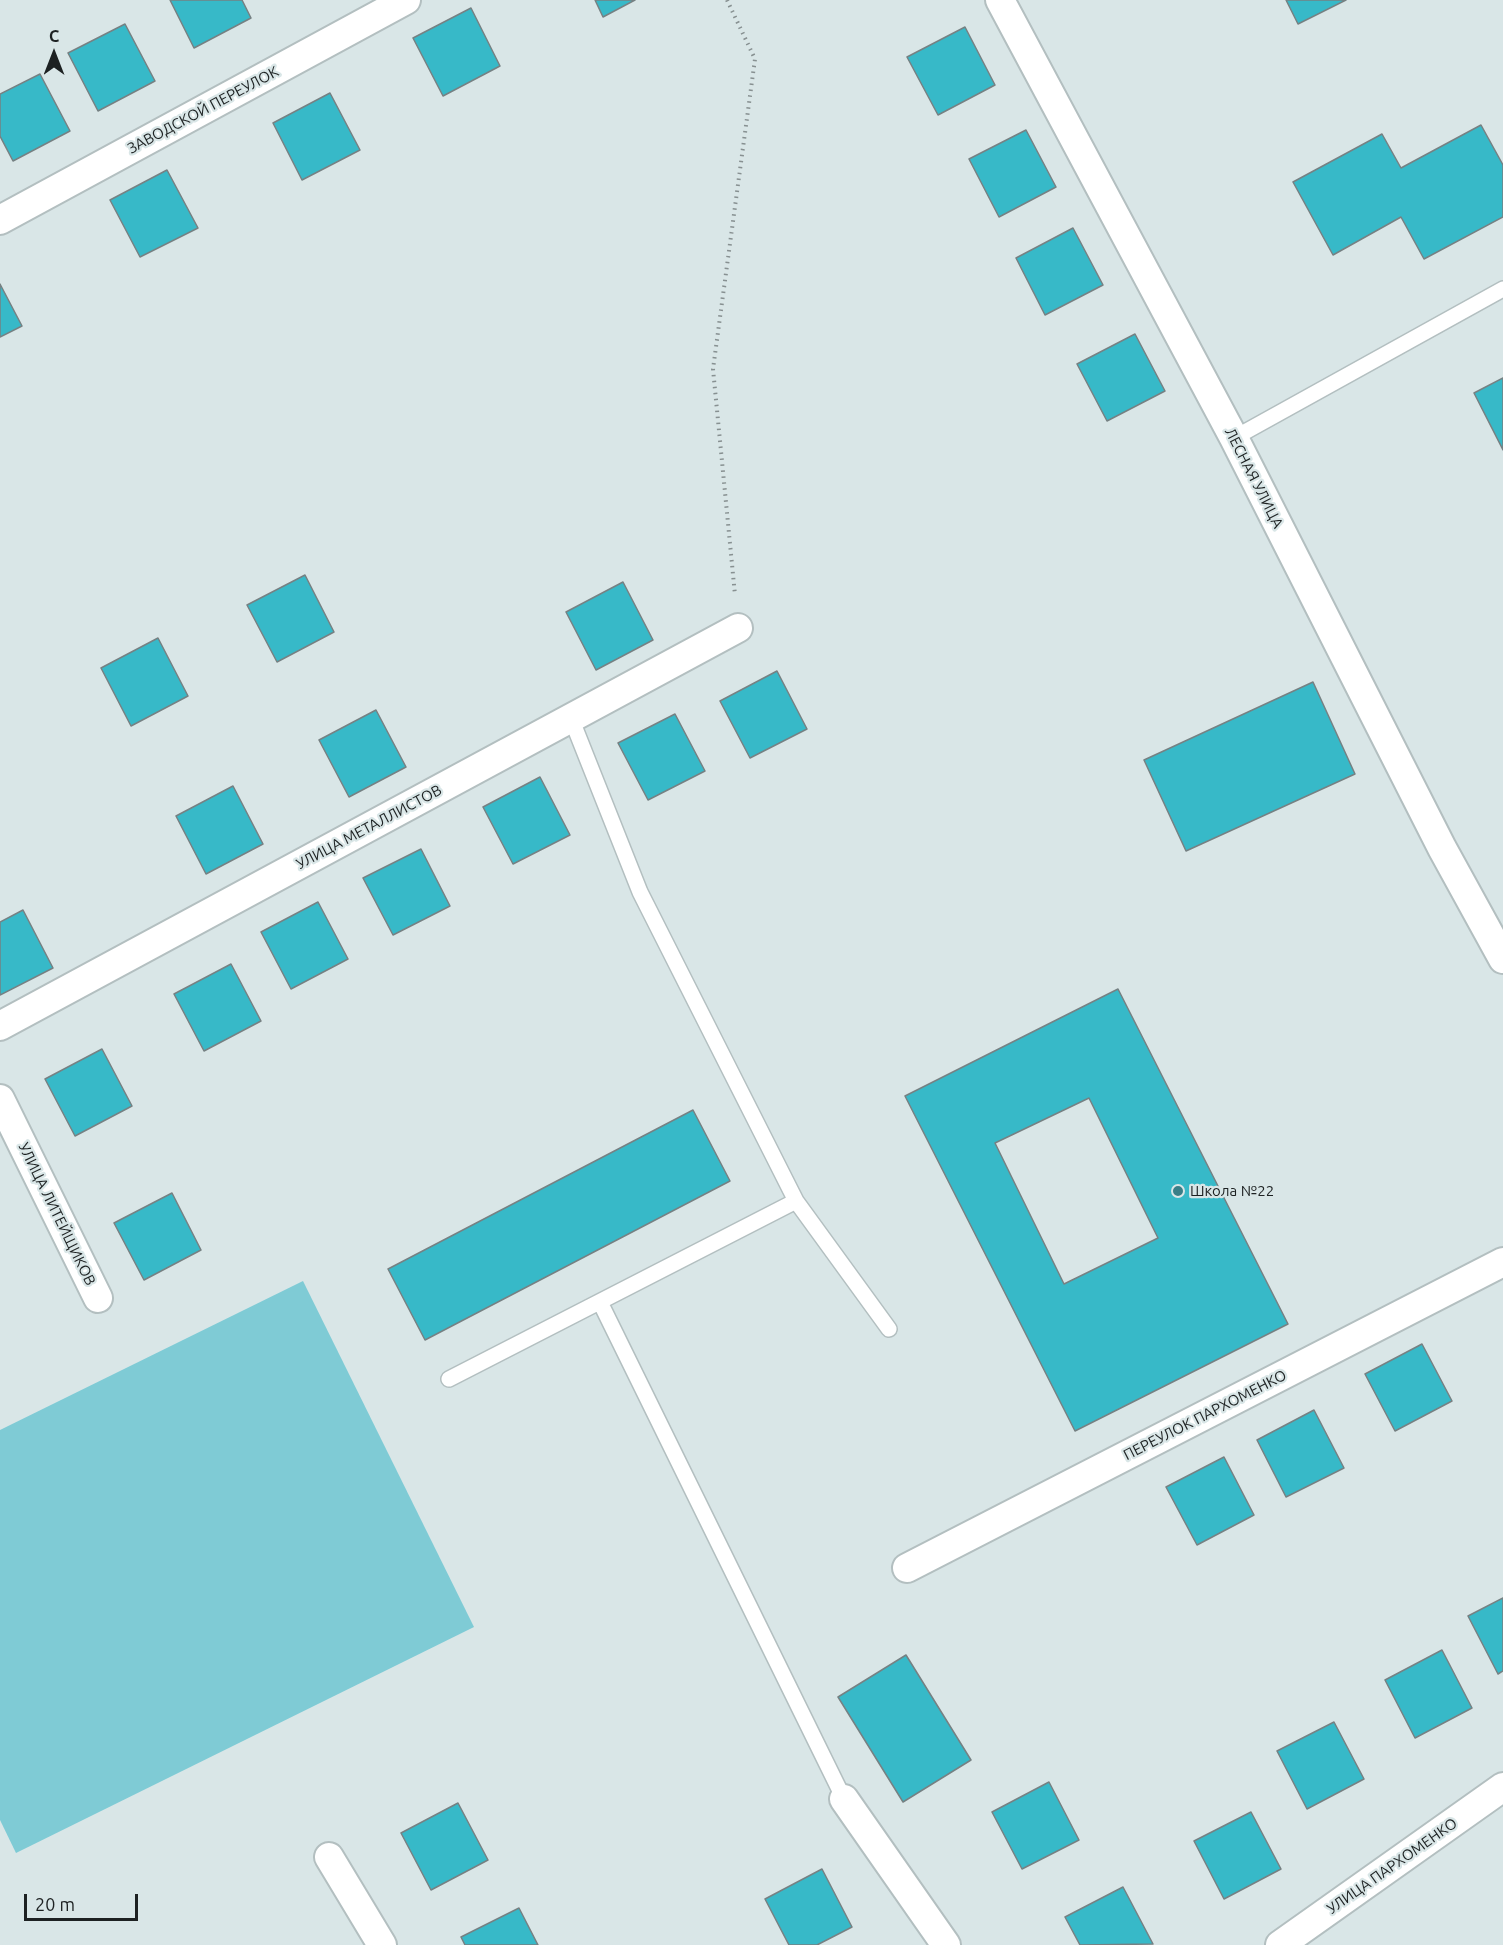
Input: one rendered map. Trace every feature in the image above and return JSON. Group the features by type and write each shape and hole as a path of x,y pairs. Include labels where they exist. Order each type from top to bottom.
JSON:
{"street":[{"name":"ЗАВОДСКОЙ ПЕРЕУЛОК","path":"0,220 406,0"},
{"name":"ЛЕСНАЯ УЛИЦА","path":"1000,0 1234,438 1442,848 1503,959"},
{"name":"УЛИЦА МЕТАЛЛИСТОВ","path":"0,1026 738,628"},
{"name":"УЛИЦА ЛИТЕЙЩИКОВ","path":"0,1099 98,1298"},
{"name":"ПЕРЕУЛОК ПАРХОМЕНКО","path":"908,1568 1503,1262"},
{"name":"УЛИЦА ПАРХОМЕНКО","path":"1280,1945 1503,1787"},
{"path":"844,1799 946,1945"},
{"path":"329,1857 382,1945"}],"lane":[{"path":"1234,438 1503,289"},
{"path":"571,718 640,892 796,1202 889,1329"},
{"path":"449,1379 796,1202"},
{"path":"600,1302 844,1799"}],"path":[{"path":"727,0 755,59 713,369 738,628"}],"shaded area":[{"path":"303,1281 474,1627 16,1853 0,1820 0,1430"}],"building":[{"path":"170,0 242,0 251,18 194,48"},
{"path":"595,0 635,0 603,17"},
{"path":"1286,0 1346,0 1298,24"},
{"path":"471,8 500,66 443,96 413,38"},
{"path":"125,24 155,81 98,111 68,53"},
{"path":"965,27 995,85 938,115 907,57"},
{"path":"40,74 70,131 13,161 0,136 0,94"},
{"path":"330,93 360,150 302,180 273,123"},
{"path":"1481,125 1503,165 1503,217 1424,259 1401,217 1333,255 1293,182 1382,134 1401,168"},
{"path":"1026,130 1056,187 999,217 969,159"},
{"path":"167,170 198,228 140,257 110,200"},
{"path":"1073,228 1103,285 1045,315 1016,258"},
{"path":"0,284 22,326 0,337"},
{"path":"1135,334 1165,391 1107,421 1077,364"},
{"path":"1503,378 1503,450 1474,393"},
{"path":"305,575 334,632 277,662 247,605"},
{"path":"623,582 653,640 596,670 566,612"},
{"path":"158,638 188,696 131,726 101,668"},
{"path":"777,671 807,729 750,758 720,701"},
{"path":"1313,682 1355,774 1186,851 1144,760"},
{"path":"376,710 406,767 349,797 319,740"},
{"path":"675,714 705,771 648,800 618,743"},
{"path":"540,777 570,835 513,864 483,807"},
{"path":"233,786 263,844 206,874 176,816"},
{"path":"421,849 450,906 393,935 363,878"},
{"path":"318,902 348,959 291,989 261,932"},
{"path":"23,910 53,968 0,995 0,922"},
{"path":"231,964 261,1021 204,1051 174,994"},
{"name":"Школа №22","path":"1118,989 1288,1324 1075,1431 905,1096","holes":["1089,1098 1158,1238 1064,1284 995,1143"]},
{"path":"102,1049 132,1106 75,1136 45,1079"},
{"path":"693,1110 730,1181 425,1340 388,1269"},
{"path":"172,1193 201,1250 144,1280 114,1223"},
{"path":"1422,1344 1452,1401 1395,1431 1365,1374"},
{"path":"1314,1410 1344,1468 1286,1497 1257,1440"},
{"path":"1224,1457 1254,1515 1197,1545 1166,1487"},
{"path":"1503,1598 1503,1671 1498,1674 1468,1616"},
{"path":"1442,1650 1472,1708 1415,1738 1385,1680"},
{"path":"906,1655 971,1760 903,1802 838,1697"},
{"path":"1334,1722 1364,1779 1307,1809 1277,1751"},
{"path":"1049,1782 1079,1840 1022,1869 992,1812"},
{"path":"458,1803 488,1860 431,1890 401,1833"},
{"path":"1251,1812 1281,1869 1224,1899 1194,1841"},
{"path":"822,1869 852,1927 817,1945 789,1945 765,1899"},
{"path":"1123,1887 1153,1944 1080,1945 1065,1917"},
{"path":"519,1908 538,1945 465,1945 461,1937"}],"place":[{"name":"Школа №22","path":"1178,1191"}]}
